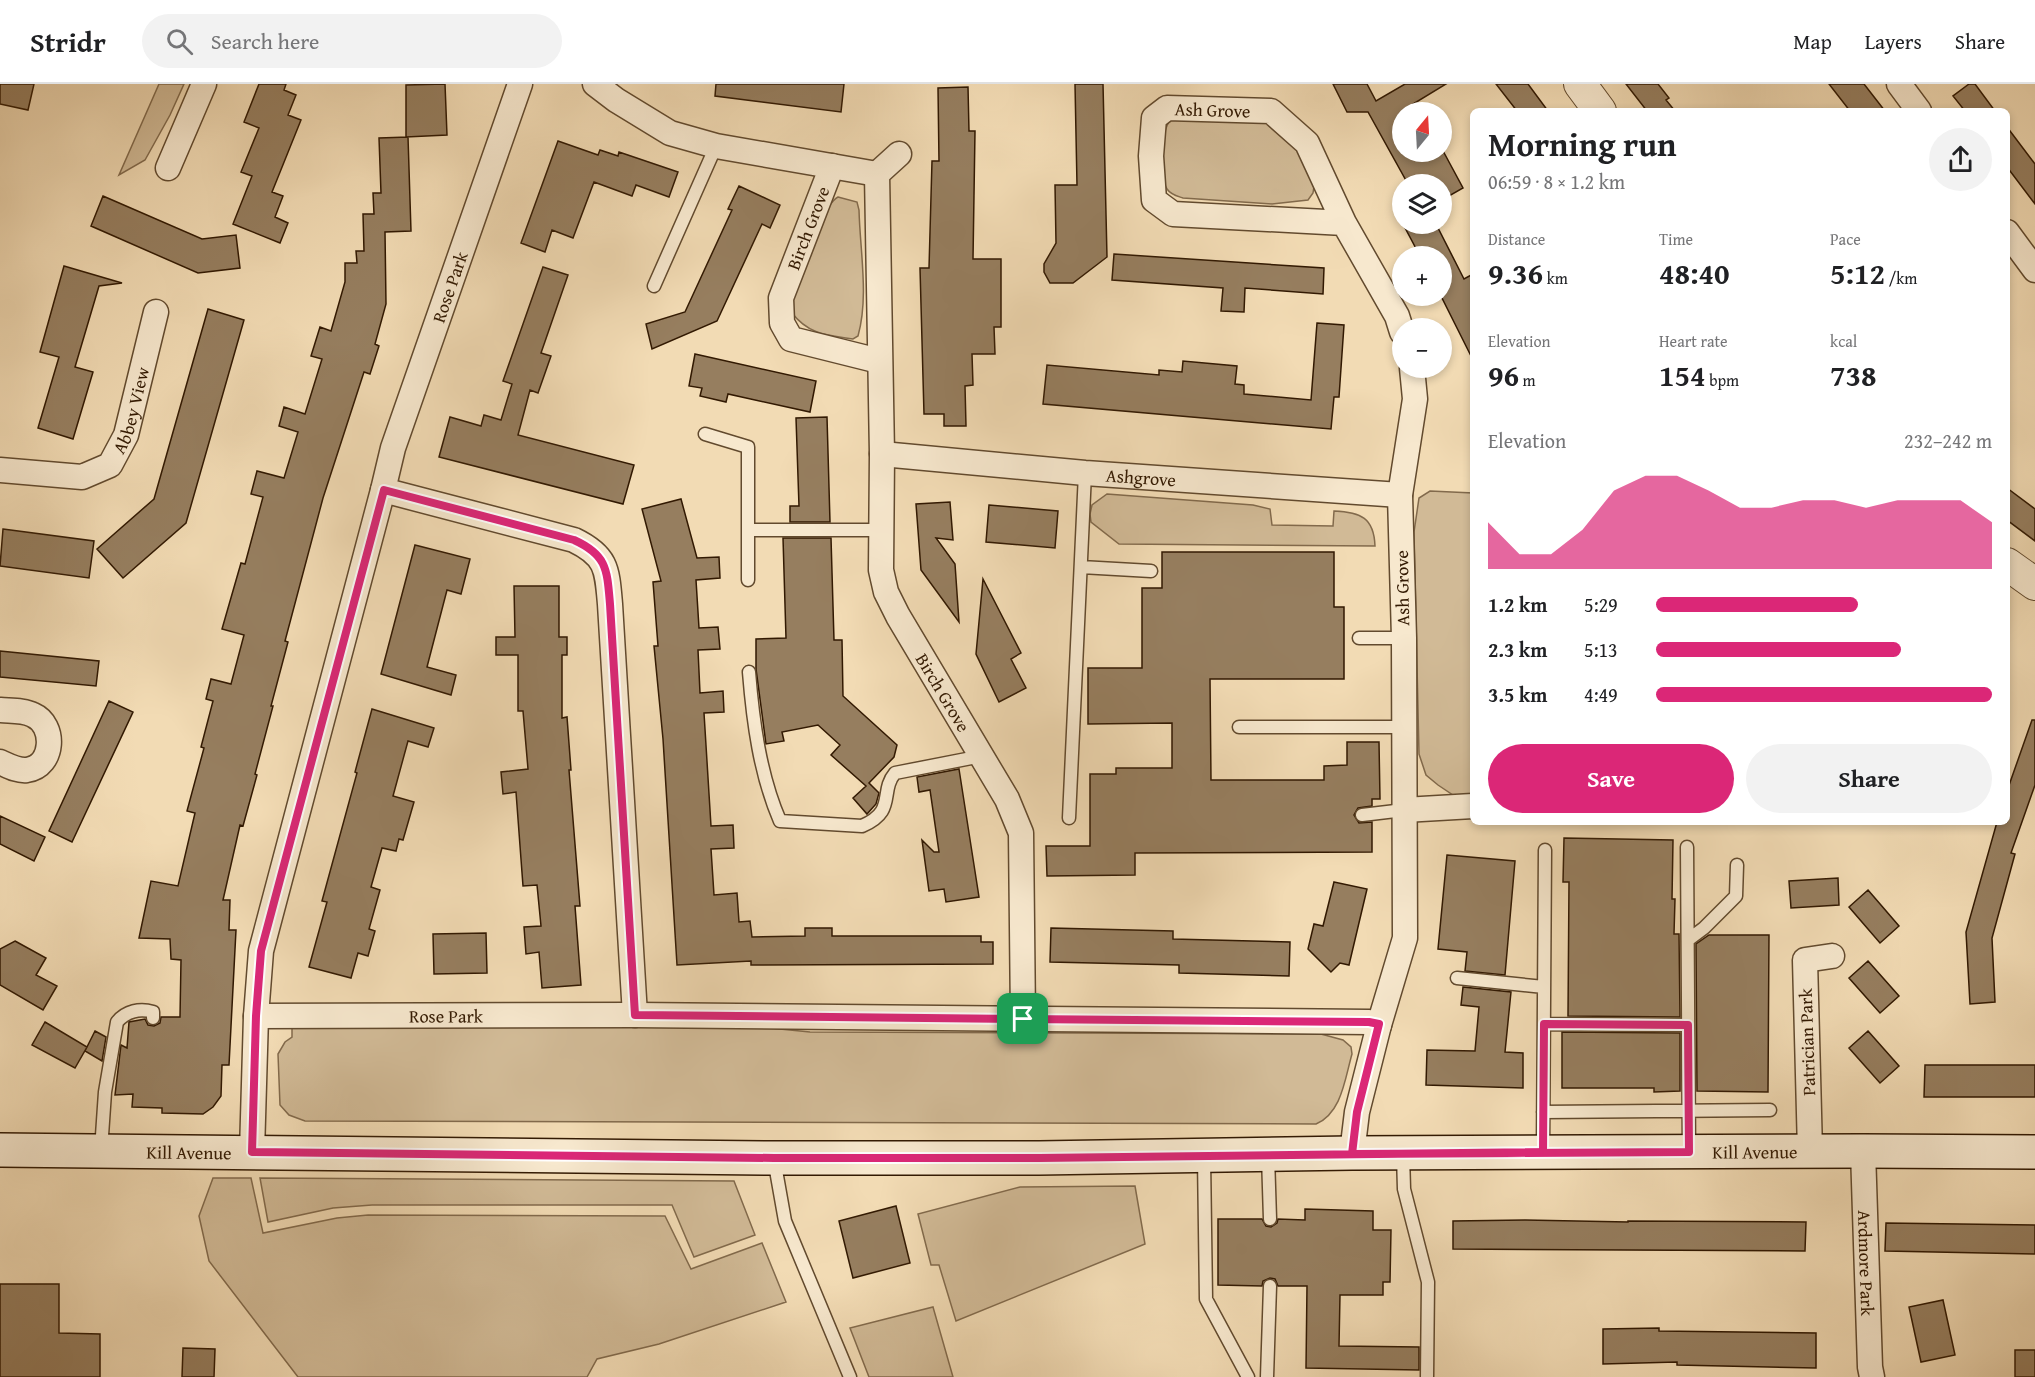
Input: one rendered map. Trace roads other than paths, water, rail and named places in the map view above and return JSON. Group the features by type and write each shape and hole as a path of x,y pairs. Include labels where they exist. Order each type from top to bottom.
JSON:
{"main road":[{"name":"Kill Avenue","path":"0,1150 774,1158 1543,1152 2035,1152"}],"street":[{"path":"168,168 204,84"},
{"name":"Rose Park","path":"252,1152 256,1016 261,951 384,490 393,448 520,84"},
{"name":"Birch Grove","path":"595,84 616,100 670,133 716,146 877,174 882,454 881,570 886,592 898,616 1007,799 1021,833 1023,1019"},
{"path":"1580,84 1598,108"},
{"path":"1899,84 1917,108"},
{"name":"Ash Grove","path":"1344,223 1173,214 1155,200 1151,156 1154,118 1167,108 1271,111 1307,143 1344,223 1398,318"},
{"path":"877,174 899,154"},
{"name":"Birch Grove","path":"832,166 781,298 782,323 791,339 879,361"},
{"path":"2010,236 2035,270"},
{"name":"Abbey View","path":"0,470 82,477 110,465 126,435 156,312"},
{"name":"Ash Grove","path":"1352,1154 1357,1112 1379,1024 1405,938 1404,638 1400,495 1415,399 1413,378"},
{"name":"Ashgrove","path":"882,454 1085,472 1400,495"},
{"path":"384,490 574,540 589,547 602,560 608,581 610,604 635,1015"},
{"path":"2010,566 2035,584"},
{"path":"0,710 31,713 40,718 46,726 49,745 39,765 29,770 16,769 0,762"},
{"path":"1404,810 1470,806"},
{"name":"Patrician Park","path":"1810,1151 1805,960 1832,956"},
{"name":"Rose Park","path":"256,1016 635,1015 1369,1022 1379,1024"},
{"name":"Ardmore Park","path":"1863,1151 1872,1377"}],"lane":[{"path":"654,286 716,146"},
{"path":"705,434 748,447 748,580"},
{"path":"1069,818 1085,472"},
{"path":"748,530 882,530"},
{"path":"1081,567 1151,571"},
{"path":"1359,638 1404,638"},
{"path":"749,672 752,710 770,796 780,821 862,826 871,822 883,810 890,780 896,773 982,756"},
{"path":"1239,728 1405,727"},
{"path":"1362,815 1404,810"},
{"path":"1687,847 1689,1152"},
{"path":"1543,1152 1545,850"},
{"path":"1688,940 1704,928 1736,896 1737,865"},
{"path":"1457,978 1544,987"},
{"path":"101,1151 105,1092 117,1022 122,1016 138,1010 153,1012 153,1018"},
{"path":"1544,1024 1688,1025"},
{"path":"1543,1112 1770,1110"},
{"path":"1403,1153 1404,1189 1428,1282 1427,1377"},
{"path":"1268,1155 1270,1219"},
{"path":"1204,1156 1206,1299 1248,1377"},
{"path":"774,1158 786,1221 850,1377"},
{"path":"1267,1377 1270,1286"}]}
